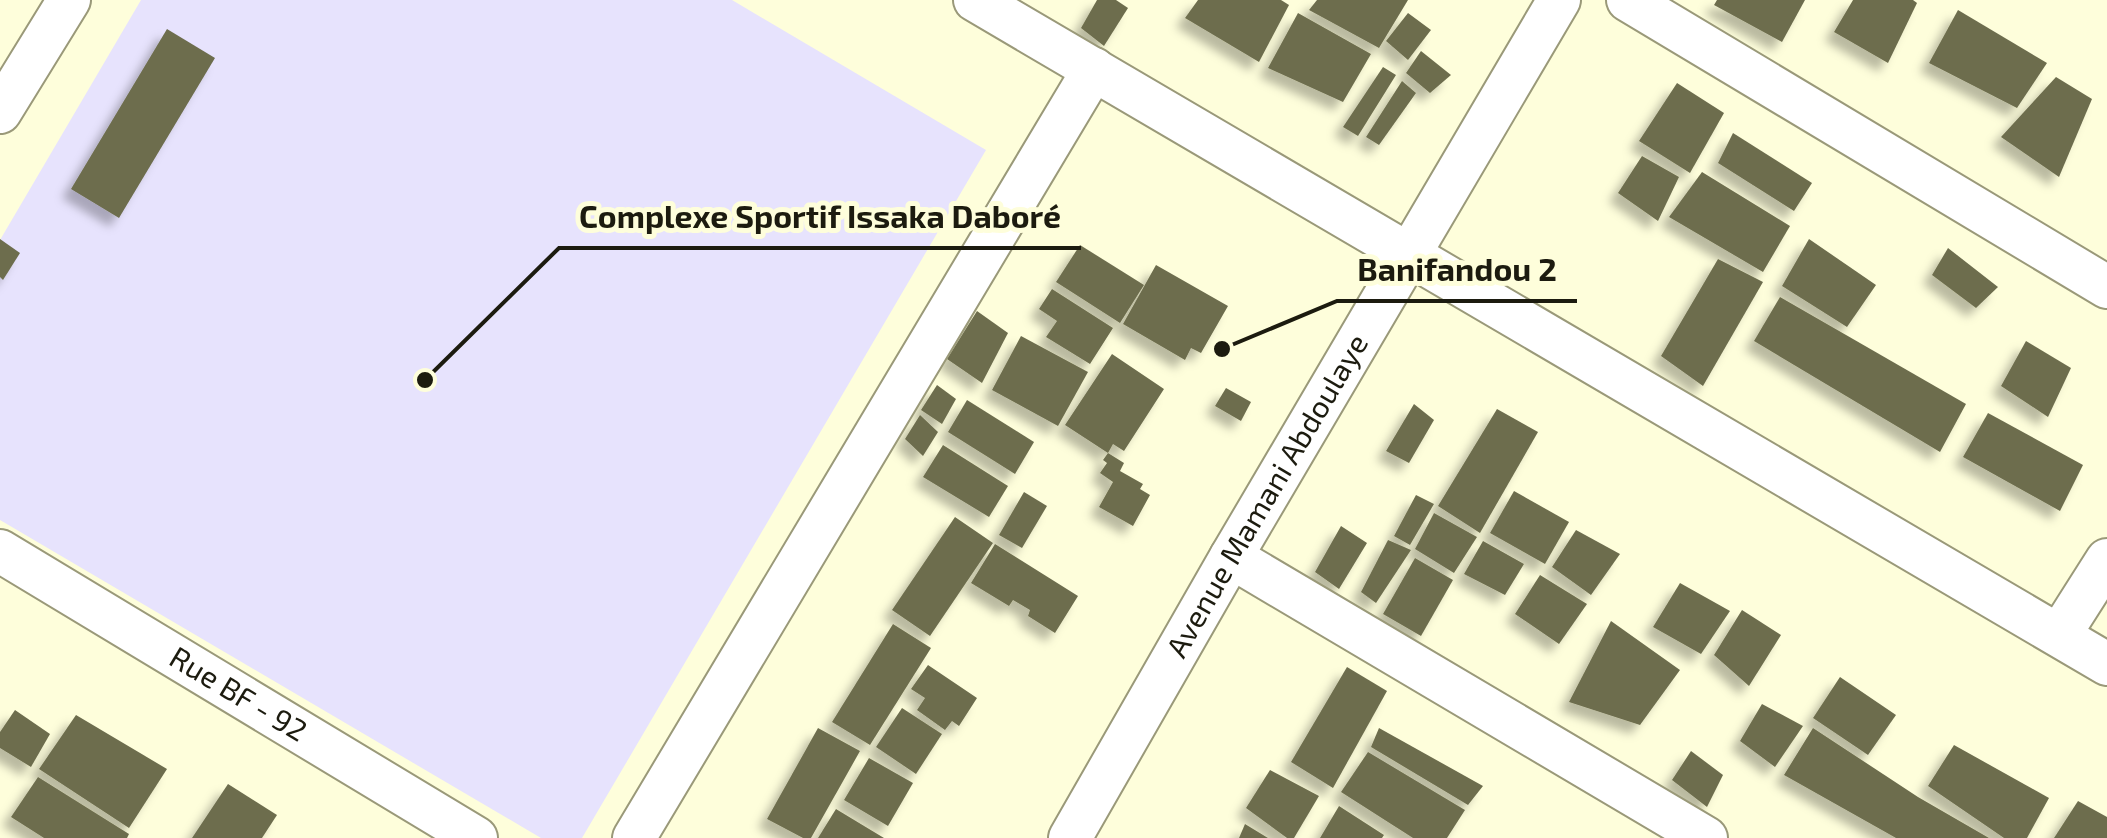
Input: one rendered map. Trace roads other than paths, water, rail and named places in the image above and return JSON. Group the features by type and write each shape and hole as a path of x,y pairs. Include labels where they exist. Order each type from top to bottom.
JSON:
{"street":[{"path":"0,112 69,0"},
{"path":"974,0 2107,664"},
{"name":"Avenue Mamani Abdoulaye","path":"1078,835 1231,557 1559,0"},
{"path":"1628,0 2107,286"},
{"path":"634,838 1094,70"},
{"name":"Rue BF - 92","path":"0,552 476,838"},
{"path":"1231,557 1706,838"},
{"path":"2060,634 2107,560"}],"place":[{"name":"Banifandou 2","path":"1222,349"},
{"name":"Complexe Sportif Issaka Daboré","path":"425,380"}]}
